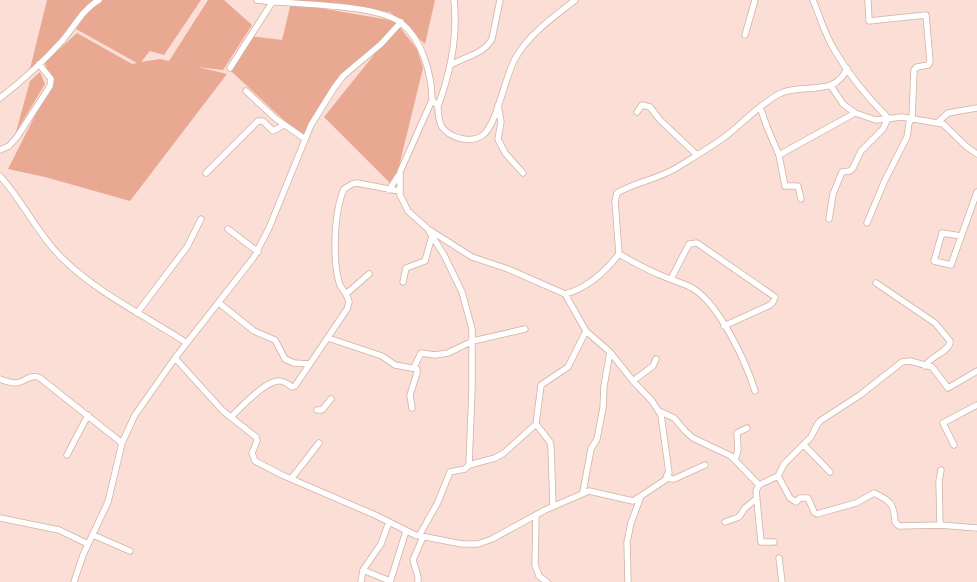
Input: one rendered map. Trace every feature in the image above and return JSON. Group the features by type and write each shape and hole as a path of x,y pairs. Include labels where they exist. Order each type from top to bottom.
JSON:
{"street":[{"path":"0,98 39,64 61,41 88,7 99,0"},
{"path":"257,0 350,8 392,18 401,22 412,34 421,50 432,91 432,100 400,172 390,190"},
{"path":"454,0 455,38 451,65 438,106 439,120 446,132 460,138 473,139 483,136 487,132 504,82 515,58 525,43 537,30 575,0"},
{"path":"451,65 482,51 489,44 492,39 500,0"},
{"path":"745,35 755,0"},
{"path":"813,0 825,33 835,51 865,93 888,118"},
{"path":"867,223 885,180 907,137 909,123 912,118 914,70 917,67 928,65 930,62 926,14 869,21 868,0"},
{"path":"230,68 272,1"},
{"path":"74,582 88,544 108,502 122,443 135,415 175,358 258,252 305,139 324,102 343,76 381,44 401,22"},
{"path":"0,150 9,146 17,137 50,86 51,79 39,64"},
{"path":"565,294 578,291 588,284 609,266 620,254 614,201 616,193 668,173 726,136 760,107 779,94 790,90 831,86 843,78 847,68"},
{"path":"831,86 843,104 855,113 876,120 888,118 912,118 938,122 948,127 967,147 977,154"},
{"path":"246,91 284,125 305,139"},
{"path":"432,100 438,106"},
{"path":"498,103 501,122 498,139 505,153 523,172"},
{"path":"637,112 642,105 650,107 660,120 697,155"},
{"path":"760,107 779,155 785,186 798,186 801,199"},
{"path":"938,122 948,113 977,108"},
{"path":"779,155 855,113"},
{"path":"829,219 833,194 842,172 850,171 853,168 863,149 870,144 883,129 888,118"},
{"path":"206,173 258,120 263,121 273,131 284,125"},
{"path":"400,172 399,191 408,211 428,229 472,257 513,271 565,294 586,331 610,352 633,382 659,411 674,418 689,435 721,450 735,460 759,485"},
{"path":"0,176 49,244 59,255 86,278 137,313 187,343"},
{"path":"231,417 258,392 275,381 282,381 292,387 295,386 349,305 346,294 338,278 335,238 344,189 352,184 399,191"},
{"path":"961,236 942,233 934,261 951,265 977,192"},
{"path":"137,313 187,246 201,219"},
{"path":"228,229 258,252"},
{"path":"428,229 444,255 462,292 469,315 473,341 469,466"},
{"path":"403,282 406,268 425,261 432,236"},
{"path":"671,279 689,244 693,242 697,243 774,297 773,302 770,305 724,326"},
{"path":"620,254 650,271 686,285 701,295 724,326 746,366 755,391"},
{"path":"346,294 369,274"},
{"path":"876,283 935,323 950,341 948,347 928,360 925,366"},
{"path":"219,303 250,328 275,340 285,359 294,363 310,364"},
{"path":"414,367 421,354 435,355 448,353 473,341 525,329"},
{"path":"418,582 413,560 421,537 438,502 450,472 465,469 469,466 495,458 504,453 536,424 541,385 568,367 586,331"},
{"path":"328,338 382,356 395,364 414,367 418,370 410,395 412,408"},
{"path":"583,492 591,449 597,439 604,408 604,386 610,352"},
{"path":"175,358 231,417 256,437 257,441 252,453 255,461 406,531 421,537 462,544 478,544 499,536 536,514 583,492 592,490 632,501 666,480 670,468 659,411"},
{"path":"633,382 653,366 656,359"},
{"path":"774,542 761,542 756,491 759,485 778,476 781,468 811,437 820,421 860,395 902,362 910,361 935,370 948,388 977,371"},
{"path":"0,379 16,383 36,376 122,443"},
{"path":"317,410 322,410 331,399"},
{"path":"954,445 943,423 977,405"},
{"path":"67,455 88,415"},
{"path":"536,424 550,442 553,506"},
{"path":"735,460 738,450 737,433 747,428"},
{"path":"291,479 319,443"},
{"path":"804,445 830,472"},
{"path":"667,475 671,479 674,479 705,465"},
{"path":"940,525 939,481 941,470"},
{"path":"778,476 790,498 796,502 800,498 808,498 814,512 817,514 856,503 874,493 888,501 893,506 895,522 899,526 940,525 977,528"},
{"path":"628,582 627,542 631,523 641,496"},
{"path":"725,522 739,517 745,508 757,498"},
{"path":"536,514 535,565 539,576 547,582"},
{"path":"0,518 59,530 88,544"},
{"path":"361,582 363,570 381,544 389,522"},
{"path":"363,570 390,581 406,531"},
{"path":"93,535 130,551"},
{"path":"779,558 782,582"}],"shaded area":[{"path":"47,0 95,0 29,73"},
{"path":"96,0 201,0 164,55 150,51 141,62 160,59 169,61 208,0 224,0 252,25 223,70 198,67 227,74 130,201 45,177 8,169 50,86 45,62 77,33 132,64 137,63 76,29"},
{"path":"274,0 435,0 425,44 390,12"},
{"path":"291,3 401,22 398,25 417,49 423,68 394,187 324,117 397,26 347,69 302,137 231,71 250,36 282,40"},
{"path":"40,72 45,84 16,132 30,81"}]}
